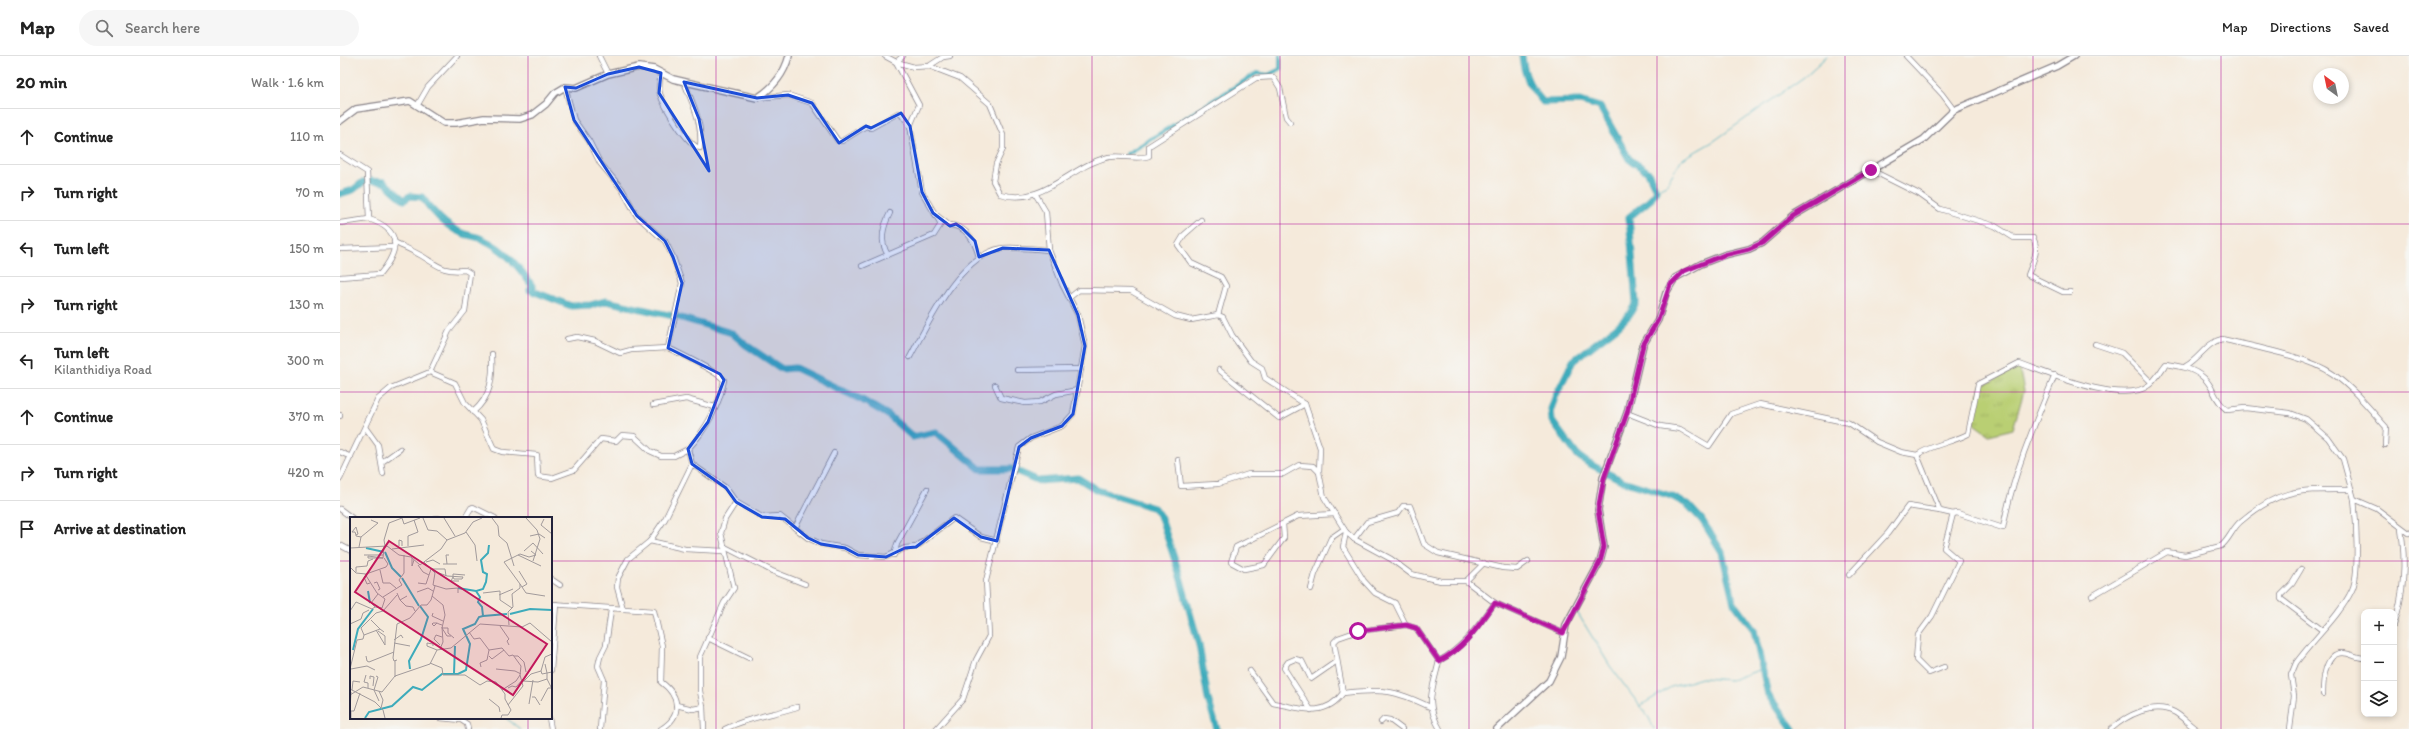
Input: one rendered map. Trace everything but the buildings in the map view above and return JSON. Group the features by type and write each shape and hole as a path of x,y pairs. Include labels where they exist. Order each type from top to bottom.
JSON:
{"street":[{"path":"417,106 428,87 457,56"},
{"path":"599,56 608,74"},
{"path":"757,98 769,90 779,79 789,56"},
{"path":"885,56 896,62 914,67 929,66 960,78 990,104 1002,135 1003,149 996,164 993,181 1000,194 1011,197 1036,195 1085,166 1110,157 1149,156 1150,146 1256,78 1272,77 1280,88 1286,117 1290,122"},
{"path":"896,62 903,56"},
{"path":"929,66 943,57 950,56"},
{"path":"1906,56 1942,94 1954,110"},
{"path":"1497,729 1549,682 1561,657 1563,633 1600,562 1604,547 1598,510 1604,478 1627,413 1643,345 1658,320 1668,289 1675,278 1701,264 1724,255 1749,249 1762,243 1793,216 1924,139 1954,110 2057,66 2074,56"},
{"path":"896,62 919,105 910,126"},
{"path":"340,120 356,109 410,101 444,123 484,118 520,119 532,115 546,104 555,93 565,87 576,88 608,74 639,67 661,73 684,82 757,98 788,95 812,103 838,141 842,141 866,126 871,128 898,113 901,113 910,126 922,192 933,213 941,224 934,235 862,266"},
{"path":"661,73 659,93 663,101 688,140 700,148 702,134 699,119 684,82"},
{"path":"565,87 574,120 589,141 600,163 622,189 637,216 665,242 673,257 682,283 668,348"},
{"path":"340,156 367,172 369,219"},
{"path":"1871,170 1918,194 1940,209 1995,226 2014,238 2033,238 2036,243 2036,250 2028,275 2063,292 2070,292"},
{"path":"936,729 963,699 976,660 990,636 986,581 1019,447 1031,438 1062,426 1073,414 1078,390 1085,346 1078,315 1069,298 1049,250 1046,212 1036,195"},
{"path":"888,255 883,248 882,235 890,213"},
{"path":"933,213 949,225 956,224 962,228 975,241 979,257"},
{"path":"340,223 369,219 382,224 391,231 394,245 390,262 380,274 340,277"},
{"path":"1200,220 1184,235 1178,245 1191,263 1221,277 1226,286 1218,315"},
{"path":"340,249 394,245 422,256 437,268 451,271 465,270 470,273 465,311 449,331 430,372 391,388 378,399 340,479"},
{"path":"910,357 954,283 979,257 1003,248 1049,250"},
{"path":"1069,298 1079,290 1131,291 1175,316 1191,320 1218,315 1223,317 1232,335 1251,361 1262,368 1265,378 1305,404 1320,448 1319,472 1324,497 1345,531 1354,539 1391,559 1412,574 1441,581 1466,581 1495,603 1563,633"},
{"path":"430,372 454,383 465,403 481,420 494,449 502,452 537,455 538,476 542,478 552,478 574,470 601,439 616,440 622,435 634,436 650,451 661,456 674,456 688,449 698,438 715,407 723,385 724,380 720,374 697,365 668,348 631,350 620,353 595,341 577,337 567,339"},
{"path":"2186,366 2194,362 2211,344 2222,339 2306,361 2333,374 2386,426 2385,445"},
{"path":"2095,344 2122,353 2151,382"},
{"path":"473,412 485,400 491,386 492,354"},
{"path":"1627,413 1660,426 1680,429 1709,446 1731,414 1760,404 1849,423 1877,442 1901,452 1917,455 1930,446 1958,439 1968,434 1978,384 2018,363 2112,393 2133,393 2151,382 2166,364 2186,366 2204,378 2218,404 2227,410 2245,408 2290,413 2306,419 2328,438 2344,459 2354,499 2358,530 2353,588 2346,601 2296,663 2291,675 2294,696 2290,729"},
{"path":"1017,370 1081,369"},
{"path":"1219,370 1279,418 1305,404"},
{"path":"1849,575 1888,533 1908,506 1953,514 1957,513 2003,528 2008,503 2031,431 2055,375"},
{"path":"995,386 1001,398 1025,403 1040,402 1056,394 1078,390"},
{"path":"653,405 686,399 715,407"},
{"path":"366,427 378,445 383,474"},
{"path":"382,462 400,449"},
{"path":"688,449 692,464 726,488 736,502 762,516 780,516 808,538 821,544 845,548 858,554 886,557 905,548 916,547 954,518 981,537 997,540"},
{"path":"340,452 350,457"},
{"path":"795,528 834,453"},
{"path":"1917,455 1940,511"},
{"path":"1178,460 1181,486 1218,484 1249,474 1283,474 1299,465 1313,466 1319,472"},
{"path":"623,609 616,587 618,578 628,559 650,541 665,519 692,464"},
{"path":"894,554 897,544 927,488"},
{"path":"2092,596 2167,552 2185,555 2221,546 2225,543 2234,526 2250,513 2284,494 2304,490 2352,490"},
{"path":"2354,499 2377,509 2401,529 2409,533"},
{"path":"704,729 704,707 700,691 700,657 724,602 734,588 724,548 722,527 736,502"},
{"path":"1354,539 1367,522 1398,513 1402,506 1410,506 1424,544 1438,553 1503,568 1517,569 1528,561"},
{"path":"466,517 471,508 474,507 493,517"},
{"path":"340,509 351,517"},
{"path":"1283,524 1284,538 1264,565 1244,569 1231,562 1236,547 1298,516 1335,514"},
{"path":"1944,667 1929,673 1916,660 1918,636 1932,616 1959,561 1944,548 1953,514"},
{"path":"2397,611 2404,578 2404,545 2401,529"},
{"path":"1311,589 1315,574 1331,538 1345,531"},
{"path":"1345,531 1343,547 1364,581 1375,593 1395,603 1406,625"},
{"path":"650,541 684,549 724,548 772,571 806,584"},
{"path":"340,545 350,550"},
{"path":"1466,581 1484,563"},
{"path":"2300,569 2292,584 2281,595 2281,599 2322,630"},
{"path":"552,580 560,585"},
{"path":"1439,661 1450,655 1473,634 1495,603"},
{"path":"552,637 553,604 611,610 623,609 654,611 662,646 661,682 674,694 676,705 675,713 661,729"},
{"path":"600,729 604,680 598,666 600,657 606,645 611,610"},
{"path":"1250,671 1273,702 1317,711 1337,702 1343,693 1334,642 1338,638 1358,631 1406,625 1416,628 1439,661 1430,707 1431,714 1440,729"},
{"path":"708,638 749,658"},
{"path":"2323,694 2324,672 2331,660 2339,653 2361,657"},
{"path":"1310,710 1284,668 1288,662 1296,659 1302,661 1311,679 1337,661"},
{"path":"1343,693 1375,690 1402,693 1430,707"},
{"path":"676,705 693,709 704,707"},
{"path":"725,729 752,718 780,713 797,707"},
{"path":"2112,729 2129,715 2155,709 2174,712 2196,729"},
{"path":"450,719 461,720 467,724 468,729"},
{"path":"549,719 551,729"},
{"path":"1381,722 1384,719 1390,720 1402,729"}],"highlighted area":[{"path":"639,67 661,73 659,93 709,171 699,119 684,82 757,98 788,95 812,103 839,143 866,126 871,128 901,113 910,126 922,192 933,213 950,226 956,224 962,228 975,241 979,257 1003,248 1049,250 1078,315 1085,346 1073,414 1062,426 1031,438 1019,447 997,541 981,537 954,518 916,547 905,548 886,557 858,555 845,548 821,544 808,538 785,519 762,517 736,502 726,488 692,464 688,449 708,422 724,380 720,374 668,348 682,283 673,257 665,241 637,216 574,120 565,87 576,88 608,74"}],"green space":[{"path":"2019,367 2024,391 2013,429 1989,435 1974,424 1980,387"}],"waterway":[{"path":"1127,154 1257,73 1268,75 1280,69 1280,56"},
{"path":"1522,56 1524,70 1528,81 1543,102 1580,101 1600,107 1629,159 1648,172 1656,190 1650,200 1629,217 1636,303 1629,315 1617,327 1573,361 1556,395 1551,409 1552,421 1577,455 1588,463 1623,481 1671,496 1688,505 1702,520 1722,552 1734,603 1754,630 1768,695 1793,729"},
{"path":"1656,190 1666,185 1681,160 1714,141 1804,77 1827,56"},
{"path":"370,181 384,182 404,200 410,196 422,197 434,212 456,231 482,239 498,248 505,253 522,272 533,287 530,290 571,306 591,305 606,301 673,316"},
{"path":"340,194 353,190 363,182"},
{"path":"678,317 732,333 746,345 782,369 795,368 862,400 888,415 913,437 936,432 980,469 1011,469"},
{"path":"1014,470 1039,481 1078,478 1097,490 1154,508 1161,518 1179,573 1199,645 1208,699 1217,729"},
{"path":"1577,612 1610,666 1649,718 1654,729"},
{"path":"1640,706 1671,687 1702,678 1731,680 1762,669"},
{"path":"507,719 520,729"}],"route":[{"path":"1358,631 1406,625 1416,628 1420,637 1430,647 1439,661 1450,655 1473,634 1495,603 1548,625 1563,633 1600,562 1604,547 1598,510 1599,498 1604,478 1627,413 1643,345 1658,320 1670,285 1675,278 1684,271 1724,255 1749,249 1762,243 1793,216 1871,170"}]}
